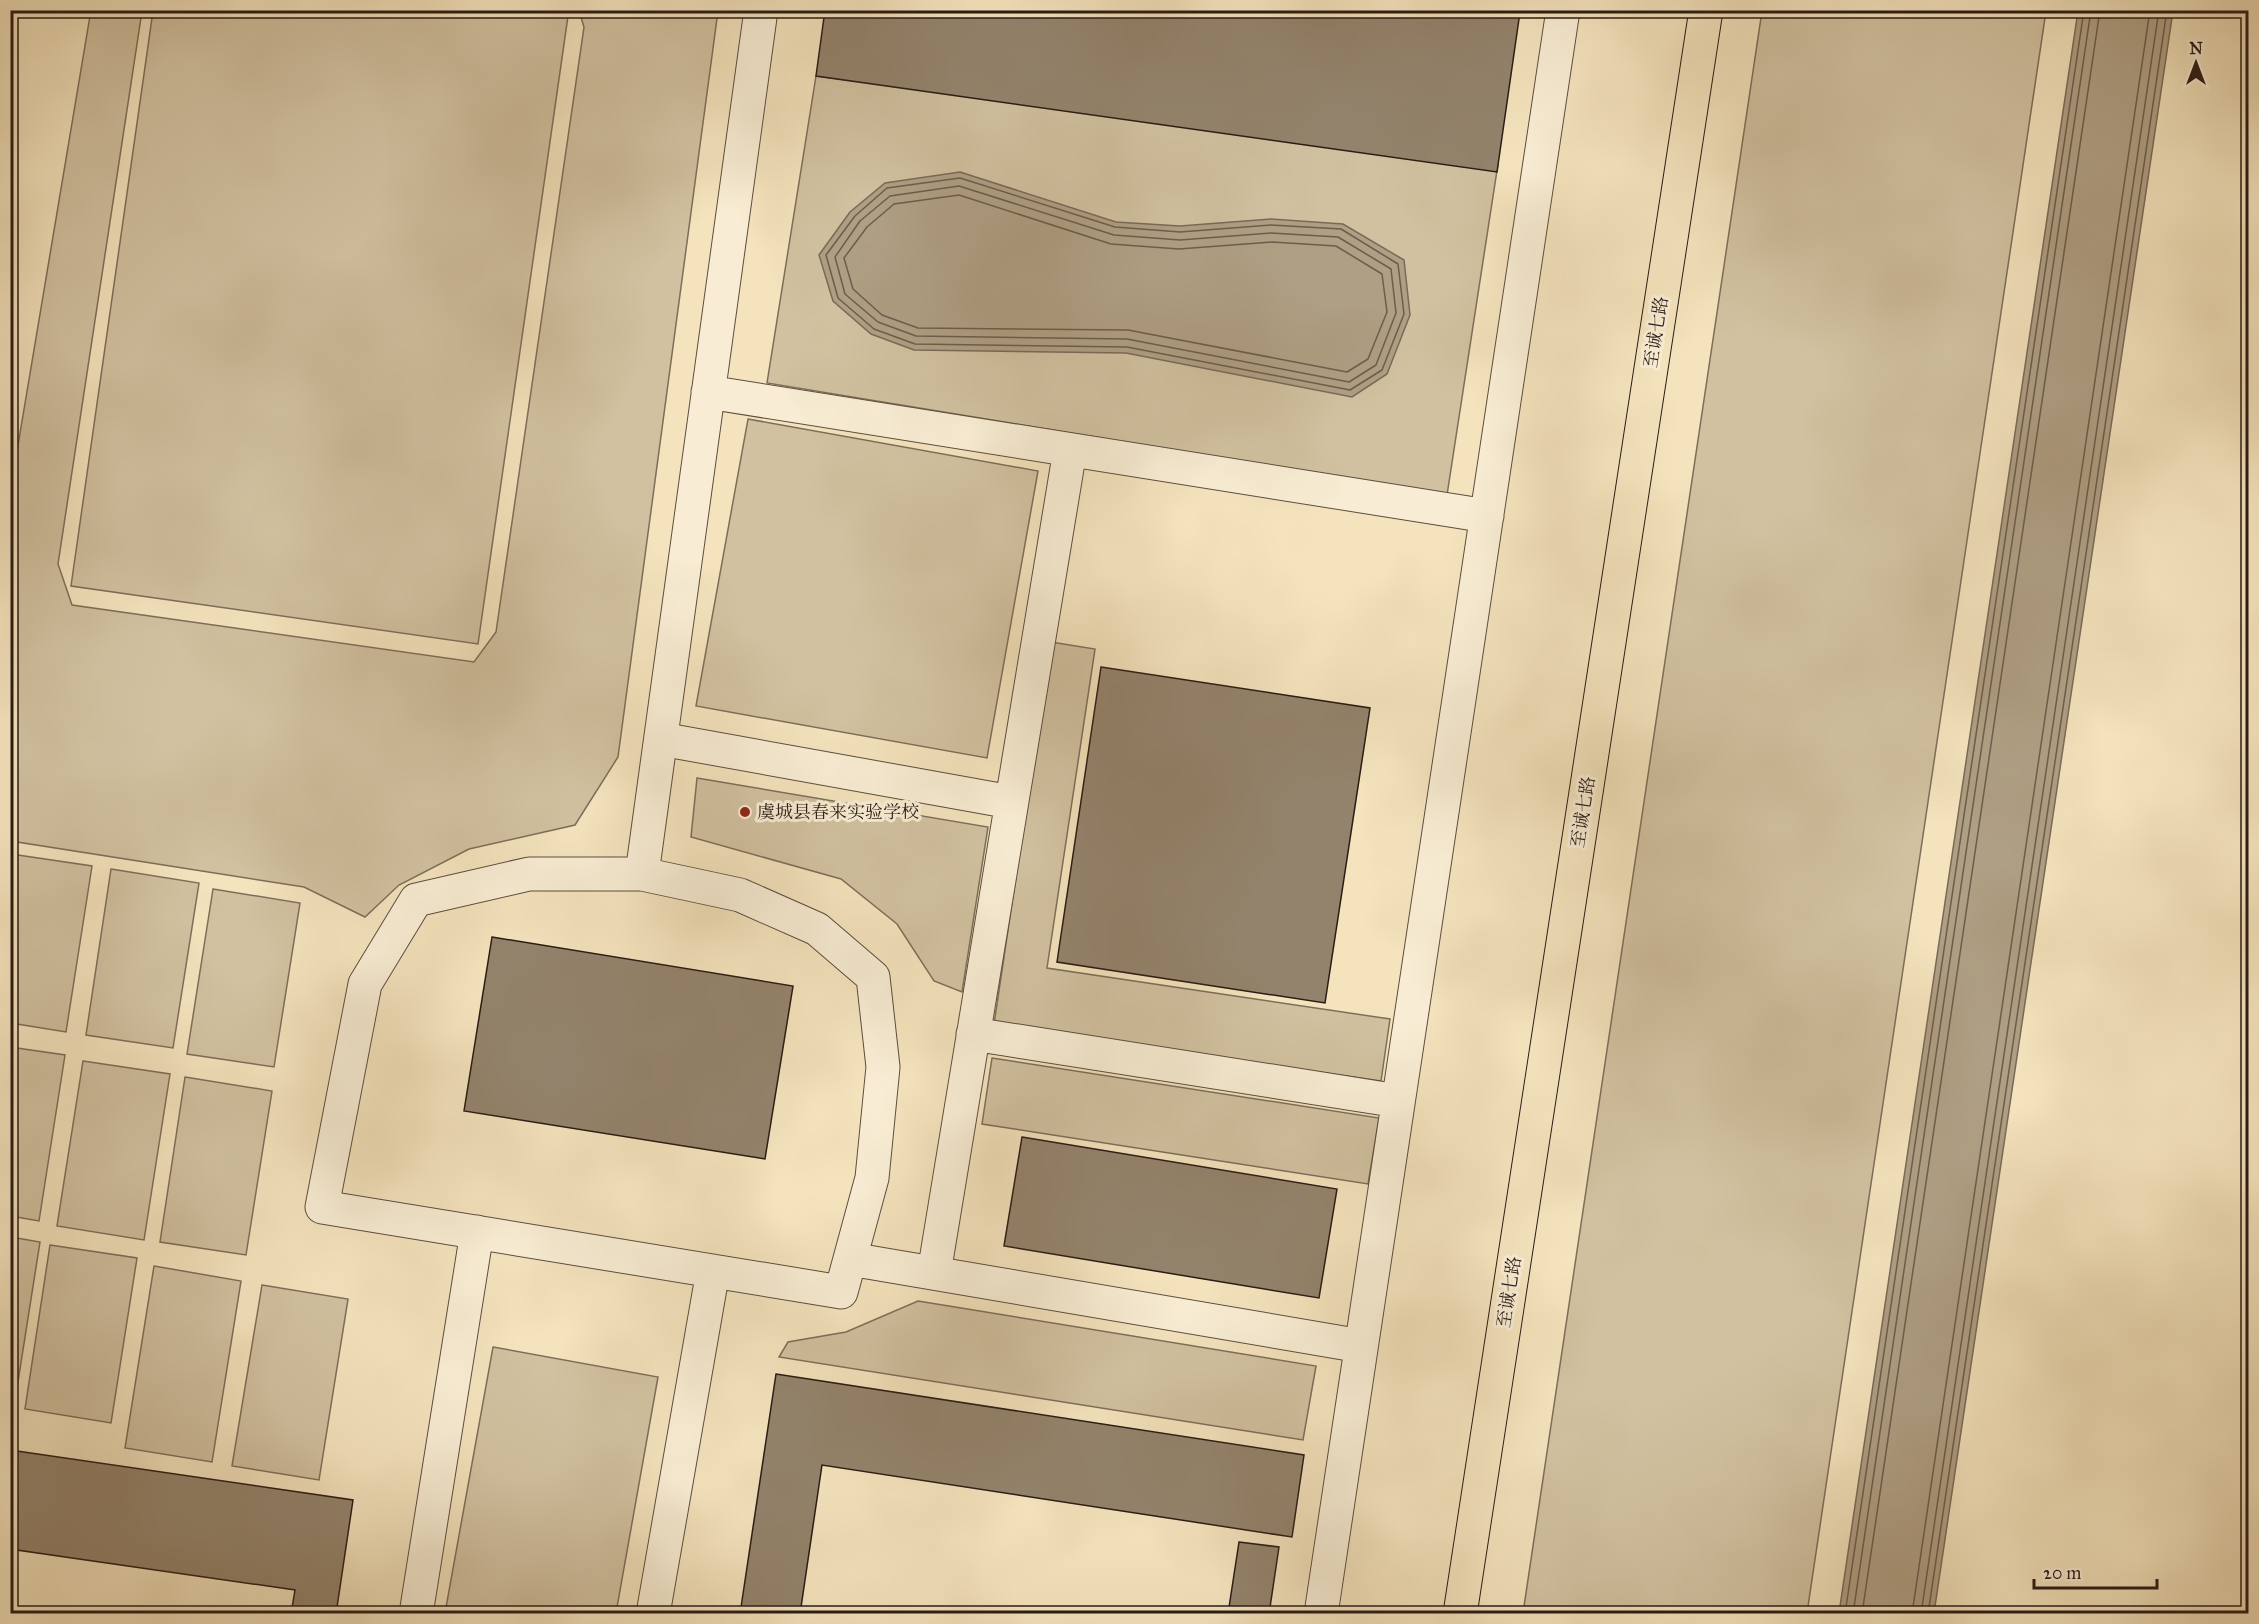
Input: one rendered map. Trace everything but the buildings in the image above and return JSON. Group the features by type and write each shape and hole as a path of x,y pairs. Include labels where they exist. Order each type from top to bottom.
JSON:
{"main road":[{"name":"至诚七路","path":"1460,1614 1706,10"}],"lane":[{"path":"642,874 761,10"},
{"path":"1321,1614 1563,10"},
{"path":"708,392 1487,516"},
{"path":"934,1273 1070,450"},
{"path":"661,739 1011,802"},
{"path":"529,874 642,874 740,895 817,929 873,977 883,1067 872,1178 841,1292 322,1207 365,984 416,900 529,874"},
{"path":"973,1034 1398,1101"},
{"path":"416,1614 477,1232"},
{"path":"850,1259 1361,1346"},
{"path":"652,1614 713,1271"}],"shaded area":[{"path":"91,10 142,11 58,564 72,605 474,662 496,632 584,27 579,11 718,11 618,757 575,825 469,849 399,885 365,917 304,887 11,841 11,487"},
{"path":"531,10 568,16 478,644 71,586 153,11"},
{"path":"1762,11 2046,11 1807,1613 1523,1613"},
{"path":"816,76 1498,164 1447,495 767,383"},
{"path":"748,419 1038,471 987,758 696,706"},
{"path":"1051,642 1095,649 1047,968 1390,1019 1381,1081 994,1024"},
{"path":"697,778 988,827 962,992 934,981 897,924 841,879 691,837"},
{"path":"11,854 92,866 66,1032 11,1023"},
{"path":"111,869 199,883 173,1048 86,1035"},
{"path":"213,889 300,903 274,1067 187,1054"},
{"path":"10,1047 65,1055 39,1221 11,1216"},
{"path":"992,1058 1379,1118 1368,1184 982,1124"},
{"path":"83,1061 170,1074 144,1240 57,1226"},
{"path":"185,1077 272,1091 246,1255 160,1242"},
{"path":"11,1237 40,1242 14,1407 10,1406"},
{"path":"50,1245 137,1258 111,1423 25,1409"},
{"path":"154,1266 241,1281 212,1462 125,1448"},
{"path":"262,1285 348,1299 319,1480 232,1466"},
{"path":"918,1301 1316,1366 1303,1440 779,1357 788,1342 846,1332"},
{"path":"493,1347 658,1377 616,1613 445,1613"}],"water":[{"path":"2078,11 2173,11 1934,1613 1839,1613"},
{"path":"960,172 1116,222 1180,226 1271,219 1343,224 1404,260 1410,315 1387,374 1352,397 1126,353 914,350 871,334 833,301 819,255 850,212 885,183"}],"place":[{"name":"虞城县春来实验学校","path":"745,812"}]}
